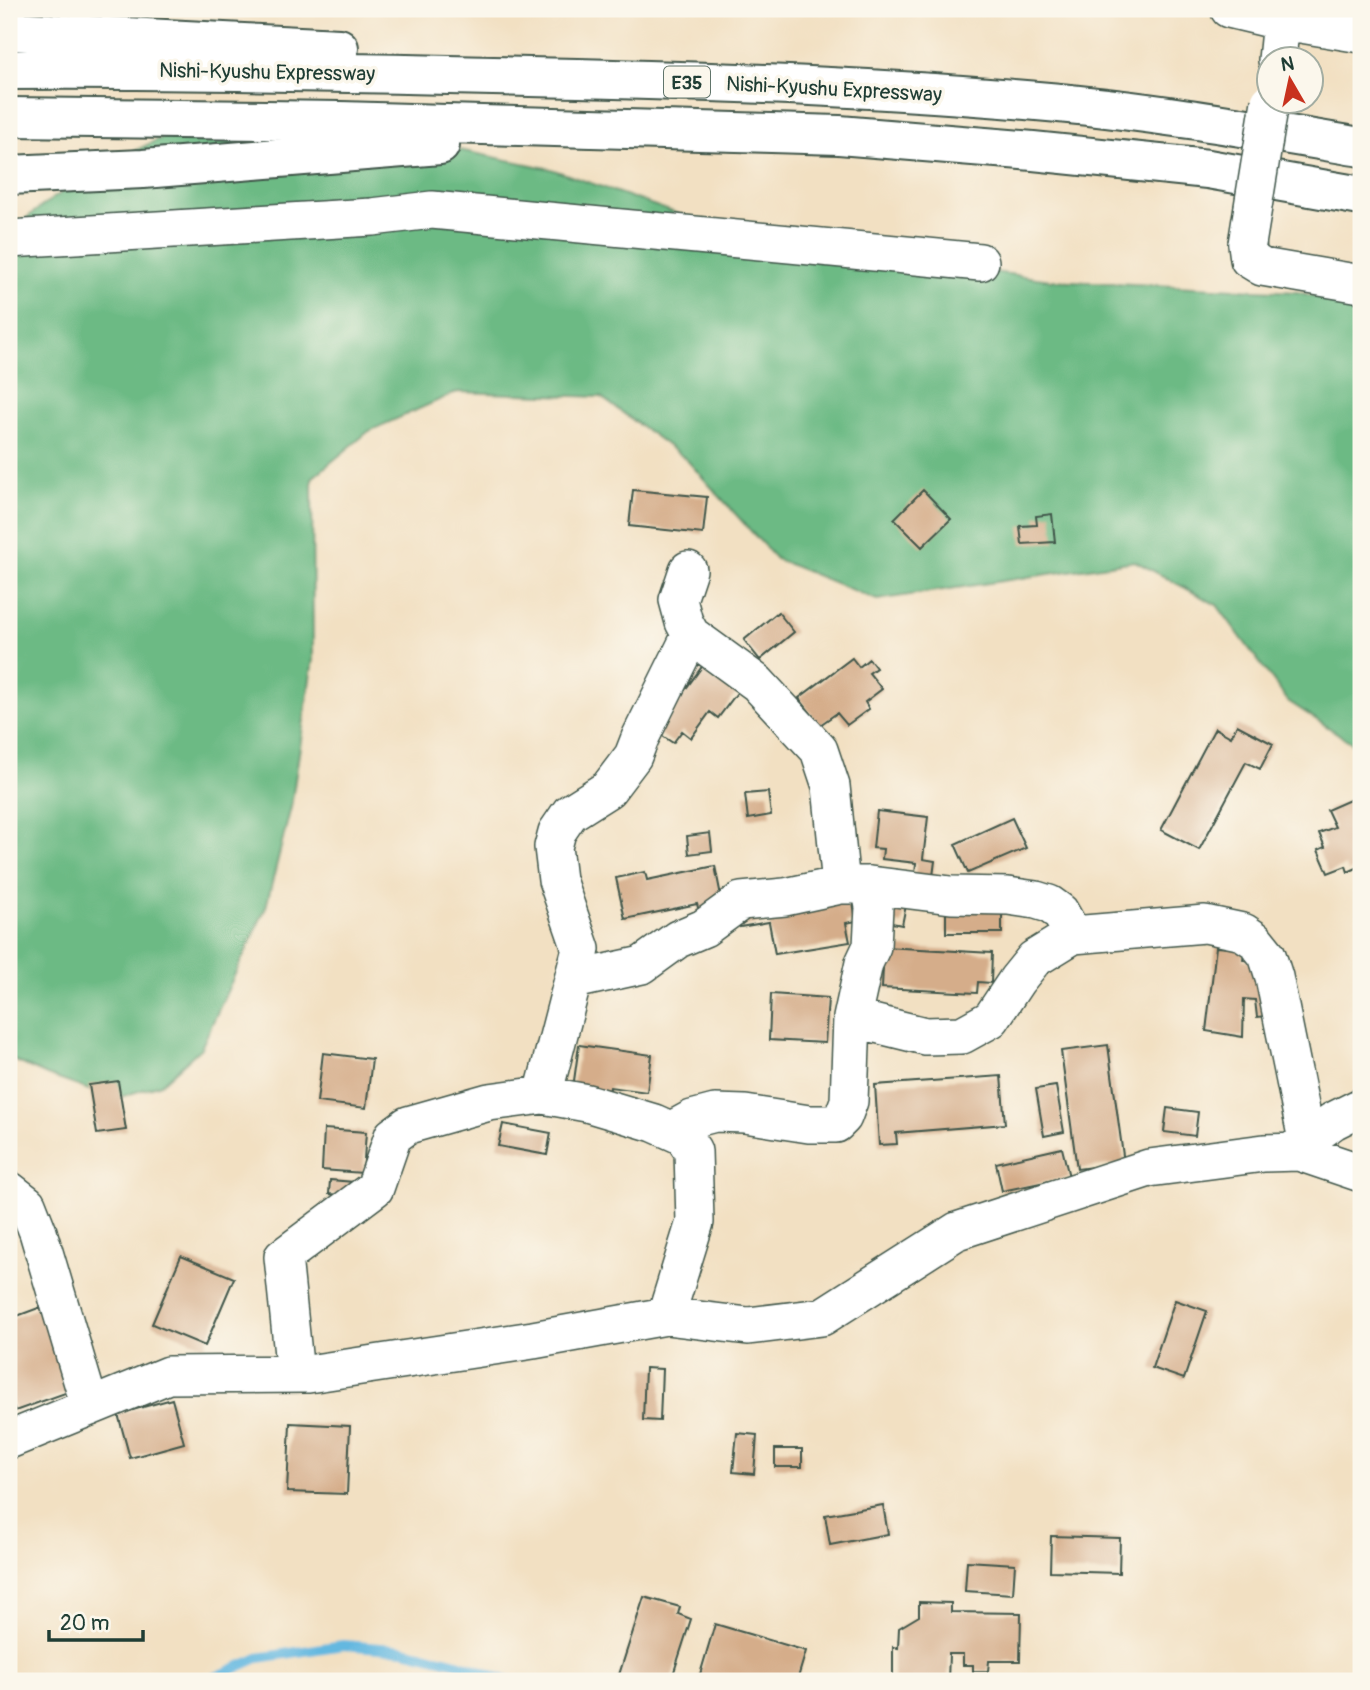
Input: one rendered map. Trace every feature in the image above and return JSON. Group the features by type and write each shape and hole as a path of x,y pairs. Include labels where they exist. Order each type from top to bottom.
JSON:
{"highway":[{"path":"9,31 345,48 626,79"},
{"name":"Nishi-Kyushu Expressway","path":"9,70 354,73 626,79 845,88 1040,101 1217,123 1361,148"},
{"path":"9,117 341,121 839,135 1208,169 1361,196"},
{"path":"9,175 143,169 627,130"}],"street":[{"path":"1229,9 1279,42 1361,34"},
{"path":"1268,116 1247,244 1249,259 1262,267 1361,285"},
{"path":"9,239 372,217 432,210 980,262"},
{"path":"672,1130 692,1119 715,1114 746,1114 809,1124 836,1124 849,1101 852,1018 864,963 872,946 874,907 856,885 819,750 757,683 691,635 678,600 688,570"},
{"path":"543,1095 581,949 557,880 553,847 557,832 570,813 608,789 634,755 691,635"},
{"path":"574,980 642,965 678,939 704,928 741,901 785,897 856,885 1036,900 1049,904 1059,912 1073,935"},
{"path":"852,1018 925,1037 962,1035 990,1018 1034,959 1073,935 1205,924 1243,932 1255,940 1267,956 1274,977 1299,1152 1361,1173"},
{"path":"295,1374 283,1257 375,1188 393,1136 408,1125 489,1102 543,1095 587,1103 654,1123 683,1136 693,1151 695,1222 666,1316"},
{"path":"9,1440 168,1376 295,1374 533,1340 666,1316 748,1326 822,1317 957,1231 1149,1168 1298,1146 1333,1121 1361,1107"},
{"path":"9,1190 27,1204 38,1232 90,1407"}],"green space":[{"path":"218,111 402,138 551,169 684,216 831,249 1051,280 1298,292 1361,308 1361,743 1357,746 1288,701 1217,605 1135,561 877,600 776,559 686,459 601,397 457,392 369,431 312,478 313,659 291,807 266,907 201,1048 161,1084 114,1099 9,1058 9,233 56,196 109,164"}],"building":[{"path":"633,490 707,497 703,534 629,526"},
{"path":"923,490 951,519 922,547 894,519"},
{"path":"1052,514 1055,542 1022,544 1020,526 1037,525 1036,516"},
{"path":"778,612 794,632 760,660 744,640"},
{"path":"852,658 859,667 869,659 876,668 869,673 882,689 865,702 869,709 847,725 837,713 820,725 799,698"},
{"path":"704,664 739,690 718,718 710,712 691,738 682,731 673,743 655,731"},
{"path":"1237,725 1273,744 1260,769 1246,762 1199,850 1161,830 1215,728 1231,737"},
{"path":"768,792 771,815 748,819 745,794"},
{"path":"1361,795 1361,866 1348,872 1346,866 1328,873 1318,850 1325,847 1319,833 1335,827 1327,810"},
{"path":"877,811 928,817 923,859 935,861 932,884 914,882 916,863 882,859 883,849 873,848"},
{"path":"1012,818 1026,848 968,873 955,844"},
{"path":"710,833 712,851 689,854 687,836"},
{"path":"715,866 723,906 699,911 697,904 625,919 616,878 645,872 647,880"},
{"path":"852,895 856,921 846,923 850,942 775,954 769,922 740,927 738,913"},
{"path":"891,902 906,905 902,925 887,922"},
{"path":"946,907 1002,908 1002,933 946,933"},
{"path":"884,947 992,953 991,983 978,982 977,993 882,988"},
{"path":"1216,947 1244,949 1243,960 1251,961 1267,1016 1257,1017 1255,1000 1244,999 1243,1037 1206,1031"},
{"path":"771,994 828,998 825,1043 769,1040"},
{"path":"579,1045 652,1055 647,1092 610,1087 609,1093 573,1088"},
{"path":"1108,1045 1124,1163 1077,1169 1061,1051"},
{"path":"323,1053 372,1059 366,1108 317,1102"},
{"path":"1001,1076 1005,1124 896,1133 897,1144 879,1145 875,1085"},
{"path":"118,1081 126,1130 97,1134 89,1085"},
{"path":"1056,1086 1064,1132 1044,1136 1036,1089"},
{"path":"1167,1108 1198,1112 1195,1136 1164,1132"},
{"path":"503,1124 551,1133 547,1155 498,1146"},
{"path":"324,1129 366,1132 363,1173 322,1170"},
{"path":"1062,1148 1069,1177 1002,1191 996,1163"},
{"path":"330,1180 354,1182 353,1196 329,1194"},
{"path":"181,1256 234,1278 205,1346 152,1324"},
{"path":"1175,1300 1207,1311 1184,1379 1152,1368"},
{"path":"41,1307 71,1391 15,1411 9,1395 9,1319"},
{"path":"645,1368 662,1369 660,1421 643,1420"},
{"path":"172,1399 184,1443 130,1458 118,1414"},
{"path":"290,1423 350,1426 347,1494 287,1492"},
{"path":"737,1433 757,1435 754,1474 733,1472"},
{"path":"775,1449 802,1449 802,1467 775,1467"},
{"path":"883,1505 888,1534 830,1545 825,1515"},
{"path":"1051,1536 1120,1538 1119,1573 1050,1571"},
{"path":"967,1561 1015,1564 1013,1594 965,1591"},
{"path":"644,1597 680,1607 678,1614 691,1619 671,1681 617,1681"},
{"path":"919,1602 951,1603 951,1612 1021,1613 1020,1661 989,1661 988,1671 973,1671 973,1665 963,1665 963,1654 949,1654 948,1681 893,1681 893,1647 898,1648 899,1628 919,1616"},
{"path":"715,1624 806,1651 797,1681 698,1681"}],"waterway":[{"path":"207,1681 258,1658 343,1645 404,1650 457,1663 507,1681"}]}
